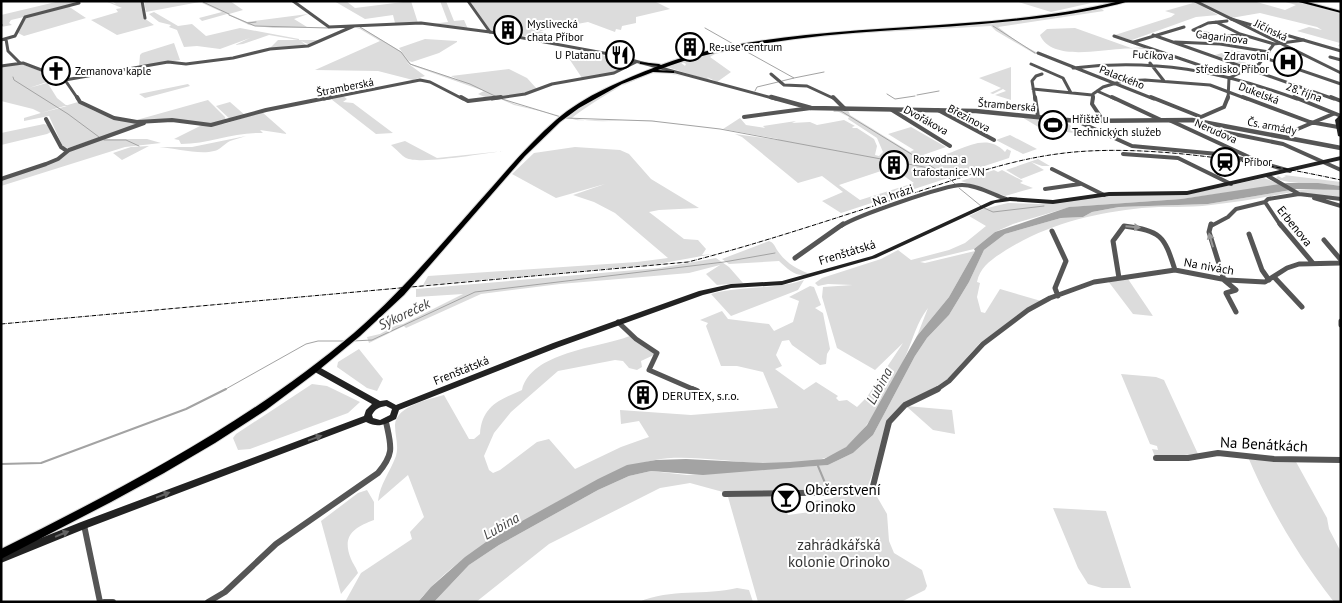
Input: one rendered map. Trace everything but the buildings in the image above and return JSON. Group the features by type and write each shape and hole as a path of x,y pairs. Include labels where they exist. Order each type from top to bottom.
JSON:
{"highway":[{"path":"1297,1 1339,11"},
{"path":"1302,1 1339,11"},
{"path":"1308,1 1339,11"}],"main road":[{"path":"1,554 115,495 191,452 268,404 316,369 383,312 418,276 531,146 558,121 595,96 646,72 678,60 731,46 787,37 1005,21 1100,7 1126,1"},
{"path":"642,63 669,64"},
{"path":"642,63 650,67 646,72"},
{"path":"669,64 665,68 672,72"},
{"path":"646,72 672,72"},
{"path":"1341,116 1337,120 1341,136"},
{"name":"Frenštátská","path":"396,408 618,322 718,289 778,284 880,255 980,206 1006,199 1053,202 1104,195 1179,194 1268,176 1341,158"},
{"path":"316,369 379,404"},
{"path":"390,403 396,408 394,416 386,422 374,423 368,418 370,410 379,404 390,403"},
{"path":"1,559 84,525 368,418"}],"street":[{"path":"142,1 145,18"},
{"name":"Štramberská","path":"293,1 328,26 352,27 421,23 490,32 590,50 811,108"},
{"path":"468,1 486,29 490,32"},
{"name":"Jičínská","path":"1195,1 1229,20 1341,74"},
{"path":"1,40 16,34 20,23 25,17 79,3"},
{"path":"1244,35 1236,38 1193,30 1216,22 1229,20 1341,51"},
{"path":"1216,22 1244,35 1275,43 1304,40"},
{"name":"Štramberská","path":"352,27 308,46 270,49 233,58 186,64 168,62 66,80 76,99 90,108 117,119 172,120 218,125 262,111 420,80 430,82 468,101 527,94 552,84 614,73 636,62"},
{"path":"1134,42 1184,27"},
{"path":"1153,35 1341,101"},
{"path":"1114,36 1219,72"},
{"path":"6,39 8,51 20,63 66,80"},
{"name":"Gagarinova","path":"1172,42 1211,43 1269,52"},
{"path":"1201,119 1224,107 1228,101 1227,81 1232,76 1250,68 1264,58 1275,43"},
{"name":"Palackého","path":"1038,53 1201,119"},
{"path":"1330,57 1341,60"},
{"path":"1264,58 1341,84"},
{"path":"1,66 20,63"},
{"name":"Fučíkova","path":"1073,68 1111,63 1150,63 1191,67 1232,76"},
{"path":"1150,63 1164,81"},
{"path":"1032,64 1063,78 1072,93"},
{"path":"770,74 784,85 807,86 834,98 845,109"},
{"path":"1038,117 1032,78 1042,74"},
{"name":"28. října","path":"1232,76 1341,116"},
{"name":"Dukelská","path":"1112,83 1134,80 1209,85 1314,123 1338,127"},
{"path":"1033,89 1092,95 1112,83"},
{"path":"1097,91 1154,115 1161,120"},
{"path":"1092,95 1092,104 1104,122"},
{"name":"Štramberská","path":"744,117 811,108 938,110 1038,117 1079,122 1201,119"},
{"name":"Dvořákova","path":"892,110 950,146"},
{"name":"Březinova","path":"938,110 994,140"},
{"path":"1293,131 1333,114"},
{"path":"46,119 62,147 67,151"},
{"name":"Čs. armády","path":"1201,119 1341,148"},
{"name":"Nerudova","path":"1169,120 1253,160 1290,170"},
{"path":"1,179 53,162 67,151 149,121"},
{"path":"1079,122 1132,146 1218,154 1253,160"},
{"path":"1214,130 1283,144 1341,170"},
{"path":"1123,154 1178,158 1231,184"},
{"path":"1052,169 1104,195"},
{"path":"1268,176 1299,193 1341,206"},
{"path":"1045,189 1081,184"},
{"name":"Na hrázi","path":"795,258 845,223 927,194 960,186 971,186 1006,199"},
{"path":"1236,312 1226,293 1236,290 1224,280 1209,232 1212,223 1234,213 1236,210 1265,202 1267,199 1299,193"},
{"path":"1319,198 1341,199"},
{"name":"Erbenova","path":"1265,202 1277,221 1312,262"},
{"path":"1119,278 1113,241 1121,228 1126,226 1148,229 1166,242 1175,270"},
{"path":"1052,231 1066,261 1055,288 1058,296"},
{"path":"1249,234 1262,270 1302,307"},
{"name":"Na nivách","path":"1324,240 1341,262"},
{"name":"Na nivách","path":"725,494 809,494 867,492 872,490 886,429 905,405 935,391 949,381 983,344 1043,302 1094,282 1175,270 1224,280 1252,283 1271,278 1291,266 1312,262 1341,262"},
{"path":"618,322 636,339 657,353 649,370 697,391"},
{"path":"208,602 225,592 270,548 364,484 382,469 392,450 386,422"},
{"name":"Na Benátkách","path":"1156,458 1188,458 1218,453 1274,459 1341,460"},
{"path":"84,525 100,602"},
{"path":"104,602 113,602"}],"green space":[{"path":"60,1 78,3 68,6 86,18 24,36 18,33 21,23 28,16 11,20 9,23 12,25 1,27 1,15"},
{"path":"105,1 116,4 112,1 142,1 144,18 154,25 117,35 91,20 118,12 116,9 122,8"},
{"path":"144,1 205,1 146,12"},
{"path":"207,1 230,1 243,10 229,14 247,22 308,14 294,19 307,27 326,27 273,28 249,25 227,14 202,21 199,18 222,12 202,3"},
{"path":"334,1 346,1 355,8 411,1 418,23 395,23 393,15 365,19"},
{"path":"440,1 446,1 454,21 464,20 468,29 431,24 448,22"},
{"path":"470,1 654,1 670,9 636,17 636,23 622,26 621,30 616,29 615,32 588,22 544,30 539,32 546,32 532,36 536,34 529,34 532,37 530,37 491,31"},
{"path":"1015,1 1100,1 1051,12"},
{"path":"1190,1 1218,15 1196,17 1132,40 1134,41 1115,35 1171,17 1175,14 1165,11 1193,3"},
{"path":"1196,1 1253,1 1285,10 1296,5 1282,1 1293,1 1341,14 1341,47 1338,46 1340,43 1297,31 1309,27 1322,30 1317,27 1260,13 1231,18"},
{"path":"1101,8 1104,11 998,27 1019,43 1038,53 1035,54 996,31 991,26 809,36 1009,22"},
{"path":"154,12 178,26 192,24 206,36 240,28 299,40 323,40 310,45 301,41 306,45 269,49 278,40 298,40 269,35 235,45 250,38 220,49 197,46 184,47 177,30 169,27 171,25 159,22 149,14"},
{"path":"356,28 362,28 402,52 411,64 461,81 451,76 509,69 527,78 537,89 521,94 499,97 515,104 561,116 514,105 494,96 487,98 478,94 484,91 413,66 406,62 425,76 413,80 378,71 315,70 380,41"},
{"path":"1075,28 1131,48 1147,47 1156,50 1064,51 1046,43 1040,35 1047,29"},
{"path":"425,39 457,42 439,53 412,62 409,61 399,48"},
{"path":"174,43 180,60 139,67 140,55 142,53"},
{"path":"584,50 631,63 612,73 582,78 568,57 585,54"},
{"path":"1232,50 1264,56 1259,61 1245,56 1237,59 1253,66 1249,67 1215,55"},
{"path":"720,51 710,57 731,72 717,82 707,77 711,81 667,67 680,62 685,66 686,64 681,61"},
{"path":"19,63 61,79 47,83 57,98 67,106 41,113 33,109 1,101 1,66"},
{"path":"1011,67 1011,100 995,95 1006,91 1003,89 993,94 990,93 1001,88 979,78"},
{"path":"650,74 622,86 638,78"},
{"path":"188,84 190,86 145,98 139,94"},
{"path":"622,86 589,105 572,118 583,120 566,117 599,96"},
{"path":"343,96 347,99 343,102 353,103 393,133 376,134 331,99"},
{"path":"208,100 225,117 226,121 215,125 182,120 133,121"},
{"path":"78,102 110,117 145,122 68,148 63,147 49,116 24,121 24,118"},
{"path":"230,102 246,116 232,121 216,106"},
{"path":"835,110 848,110 850,115 910,152 914,150 888,134 911,127 946,147 923,155 933,157 943,155 985,142 995,145 1005,152 1007,149 1011,151 1009,158 841,213 822,201 843,192 822,176 798,183 742,137 735,134 778,139 723,129 740,118 746,125 765,128 763,126 796,121 792,123 810,122 817,125 844,120 855,126 853,128 857,128 874,139 877,146 875,155 879,156 883,152 877,138 848,119 849,117","holes":["887,169 897,171 914,183 860,200 839,185"]},
{"path":"262,112 287,134 260,130 263,133 242,134 181,144 179,140 174,139 202,125 224,124"},
{"name":"Hřiště u Technických služeb","path":"1020,116 1066,122 1071,126 1074,133 1046,129 1045,131"},
{"path":"648,120 658,121 625,121"},
{"path":"47,125 51,132 1,145 1,133"},
{"path":"1010,135 1037,149 1023,154 996,140"},
{"path":"246,136 230,141 216,150 208,152 159,147 192,147"},
{"path":"104,139 147,139 161,143 125,147 1,186 1,179 41,166 75,148"},
{"path":"405,141 437,158 504,151 469,156 413,160 404,157 391,145"},
{"path":"149,146 122,160 113,153 131,147"},
{"path":"575,147 620,150 629,154 651,179 699,208 649,212 684,239 698,240 706,249 702,255 713,254 658,264 423,285 428,276 637,262 668,258 615,213 594,202 573,195 605,184 556,198 512,174 534,153"},
{"path":"1038,159 1050,166 1042,166 1031,162 1044,170 1021,179 1006,170"},
{"path":"994,170 998,172 1002,170 1023,181 1020,183 1033,188 1005,196 961,181"},
{"path":"1284,175 1341,182 1341,186 1288,182 1276,178 1278,176 1282,178 1286,176"},
{"path":"1264,178 1282,185 1181,199 1070,207 1013,224 995,232 974,249 920,262 925,263 975,251 949,297 917,336 928,308 924,313 906,355 873,416 847,446 828,457 806,462 781,464 676,458 640,464 582,488 491,540 460,561 418,602 345,602 361,573 412,539 410,532 424,517 408,475 378,501 397,452 395,425 397,418 414,404 444,395 469,439 474,439 480,434 481,424 488,410 499,401 522,390 528,377 538,367 567,353 630,336 656,354 641,361 642,367 637,370 629,368 623,361 615,360 558,371 511,412 494,433 484,456 489,470 493,473 500,470 537,442 549,439 575,469 621,447 649,437 639,421 621,424 620,410 691,415 778,408 763,372 737,366 721,366 706,326 708,323 700,320 722,311 728,319 769,324 774,331 793,322 799,301 789,297 810,286 814,287 821,305 815,308 823,313 830,349 827,354 826,364 820,365 792,345 789,340 782,341 776,355 782,366 775,369 804,390 816,382 838,396 836,398 839,401 847,400 857,407 867,397 903,343 875,370 837,348 822,297 823,287 853,285 828,284 818,286 815,283 822,278 881,259 898,250 911,260 949,250 965,243 986,226 969,216 983,209 1008,203 1041,204 1111,195 1189,194"},
{"path":"1291,190 1293,192 1221,204 1142,208 1106,213 1072,221 1038,233 997,256 984,267 977,282 980,283 977,297 981,312 985,313 1000,289 1041,301 980,343 947,380 897,410 867,488 723,492 690,483 660,488 549,544 476,602 434,602 469,565 499,545 598,490 629,476 651,471 687,475 828,465 853,453 873,435 915,356 927,338 949,315 969,282 984,250 1005,234 1061,218 1083,217 1092,212 1119,207 1208,204"},
{"path":"1295,190 1341,190 1341,198 1303,193"},
{"path":"769,241 773,243 787,262 810,274 797,274 779,261 729,264 722,259"},
{"path":"716,258 729,267 743,283 717,285 706,274 720,265 689,273 560,284 481,294 406,328 404,326 369,343 367,337 380,334 394,326 403,324 463,294 416,297 416,289 659,268"},
{"path":"1128,279 1153,316 1133,314 1108,281"},
{"path":"804,280 798,290 731,316 711,294 734,289 781,285"},
{"path":"359,349 383,379 377,391 367,388 337,367 338,362"},
{"path":"1121,374 1156,377 1164,380 1198,454 1155,457 1152,449 1158,450 1157,446 1150,444"},
{"path":"312,384 327,386 360,402 348,413 250,449 238,450 233,438 236,434"},
{"path":"906,406 952,410 955,434 933,430"},
{"path":"1248,457 1295,460 1327,518 1329,529 1341,552 1341,602 1334,602 1297,551 1266,496"},
{"path":"367,490 374,502 374,520 356,529 349,538 348,551 358,573 341,594 321,521 358,493"},
{"name":"zahrádkářská kolonie Orinoko","path":"780,495 788,515 810,512 807,502 833,498 835,495 876,495 887,514 889,541 894,553 922,570 927,586 925,590 901,602 758,602 728,497"},
{"path":"1053,508 1106,511 1131,588 1102,588 1088,584 1078,568"},
{"path":"737,588 749,590 753,602 639,602 663,595 713,592"}],"shaded area":[{"path":"1287,183 1318,183 1341,186 1341,190 1297,189 1208,204 1119,207 1092,212 1083,217 1061,218 1005,234 984,250 969,282 949,315 927,338 915,356 873,435 853,453 828,465 703,475 651,471 629,476 598,490 499,545 469,565 434,602 418,602 431,587 465,557 493,537 627,465 656,460 686,459 763,463 790,462 824,459 846,447 867,425 917,336 949,297 975,251 974,249 995,232 1069,207 1181,199"}],"waterway":[{"path":"203,2 229,14"},
{"path":"229,15 255,26 328,28"},
{"path":"248,23 256,22"},
{"path":"1,24 3,25 1,26"},
{"path":"993,26 1035,53"},
{"path":"360,27 401,52 410,64 470,84 497,97"},
{"path":"705,28 735,45"},
{"path":"740,48 794,78"},
{"path":"794,78 824,72"},
{"path":"13,77 14,80 68,114 99,137"},
{"path":"782,81 794,78"},
{"path":"755,91 757,87 778,82"},
{"path":"917,95 939,91"},
{"path":"887,94 895,99 915,96"},
{"path":"502,99 561,117"},
{"path":"834,111 841,111 947,176"},
{"path":"565,118 652,121 720,129 924,167 949,178 956,185"},
{"path":"104,140 126,140 139,146"},
{"path":"959,188 981,206"},
{"path":"984,208 993,212 1044,206"},
{"name":"Sýkoreček","path":"353,341 372,340 475,292 724,262 775,253"},
{"name":"Sýkoreček","path":"224,390 306,344 318,341 344,341"},
{"name":"Sýkoreček","path":"1,464 41,463 186,409 224,390"},
{"path":"818,466 828,490"}],"railway":[{"path":"1,324 688,262 798,230 981,171 1057,154 1125,150 1162,152 1237,161 1341,180"}],"place":[{"name":"Myslivecká chata Příbor","path":"508,30"},
{"name":"Re-use centrum","path":"690,47"},
{"name":"U Platanu","path":"620,55"},
{"name":"Zdravotní středisko Příbor","path":"1288,62"},
{"name":"Zemanova kaple","path":"56,71"},
{"name":"Hřiště u Technických služeb","path":"1053,125"},
{"name":"Příbor","path":"1225,162"},
{"name":"Rozvodna a trafostanice VN","path":"894,165"},
{"name":"DERUTEX, s.r.o.","path":"643,395"},
{"name":"Občerstvení Orinoko","path":"786,498"}],"water label":[{"name":"Lubina","path":"879,386"},
{"name":"Lubina","path":"501,526"}]}
